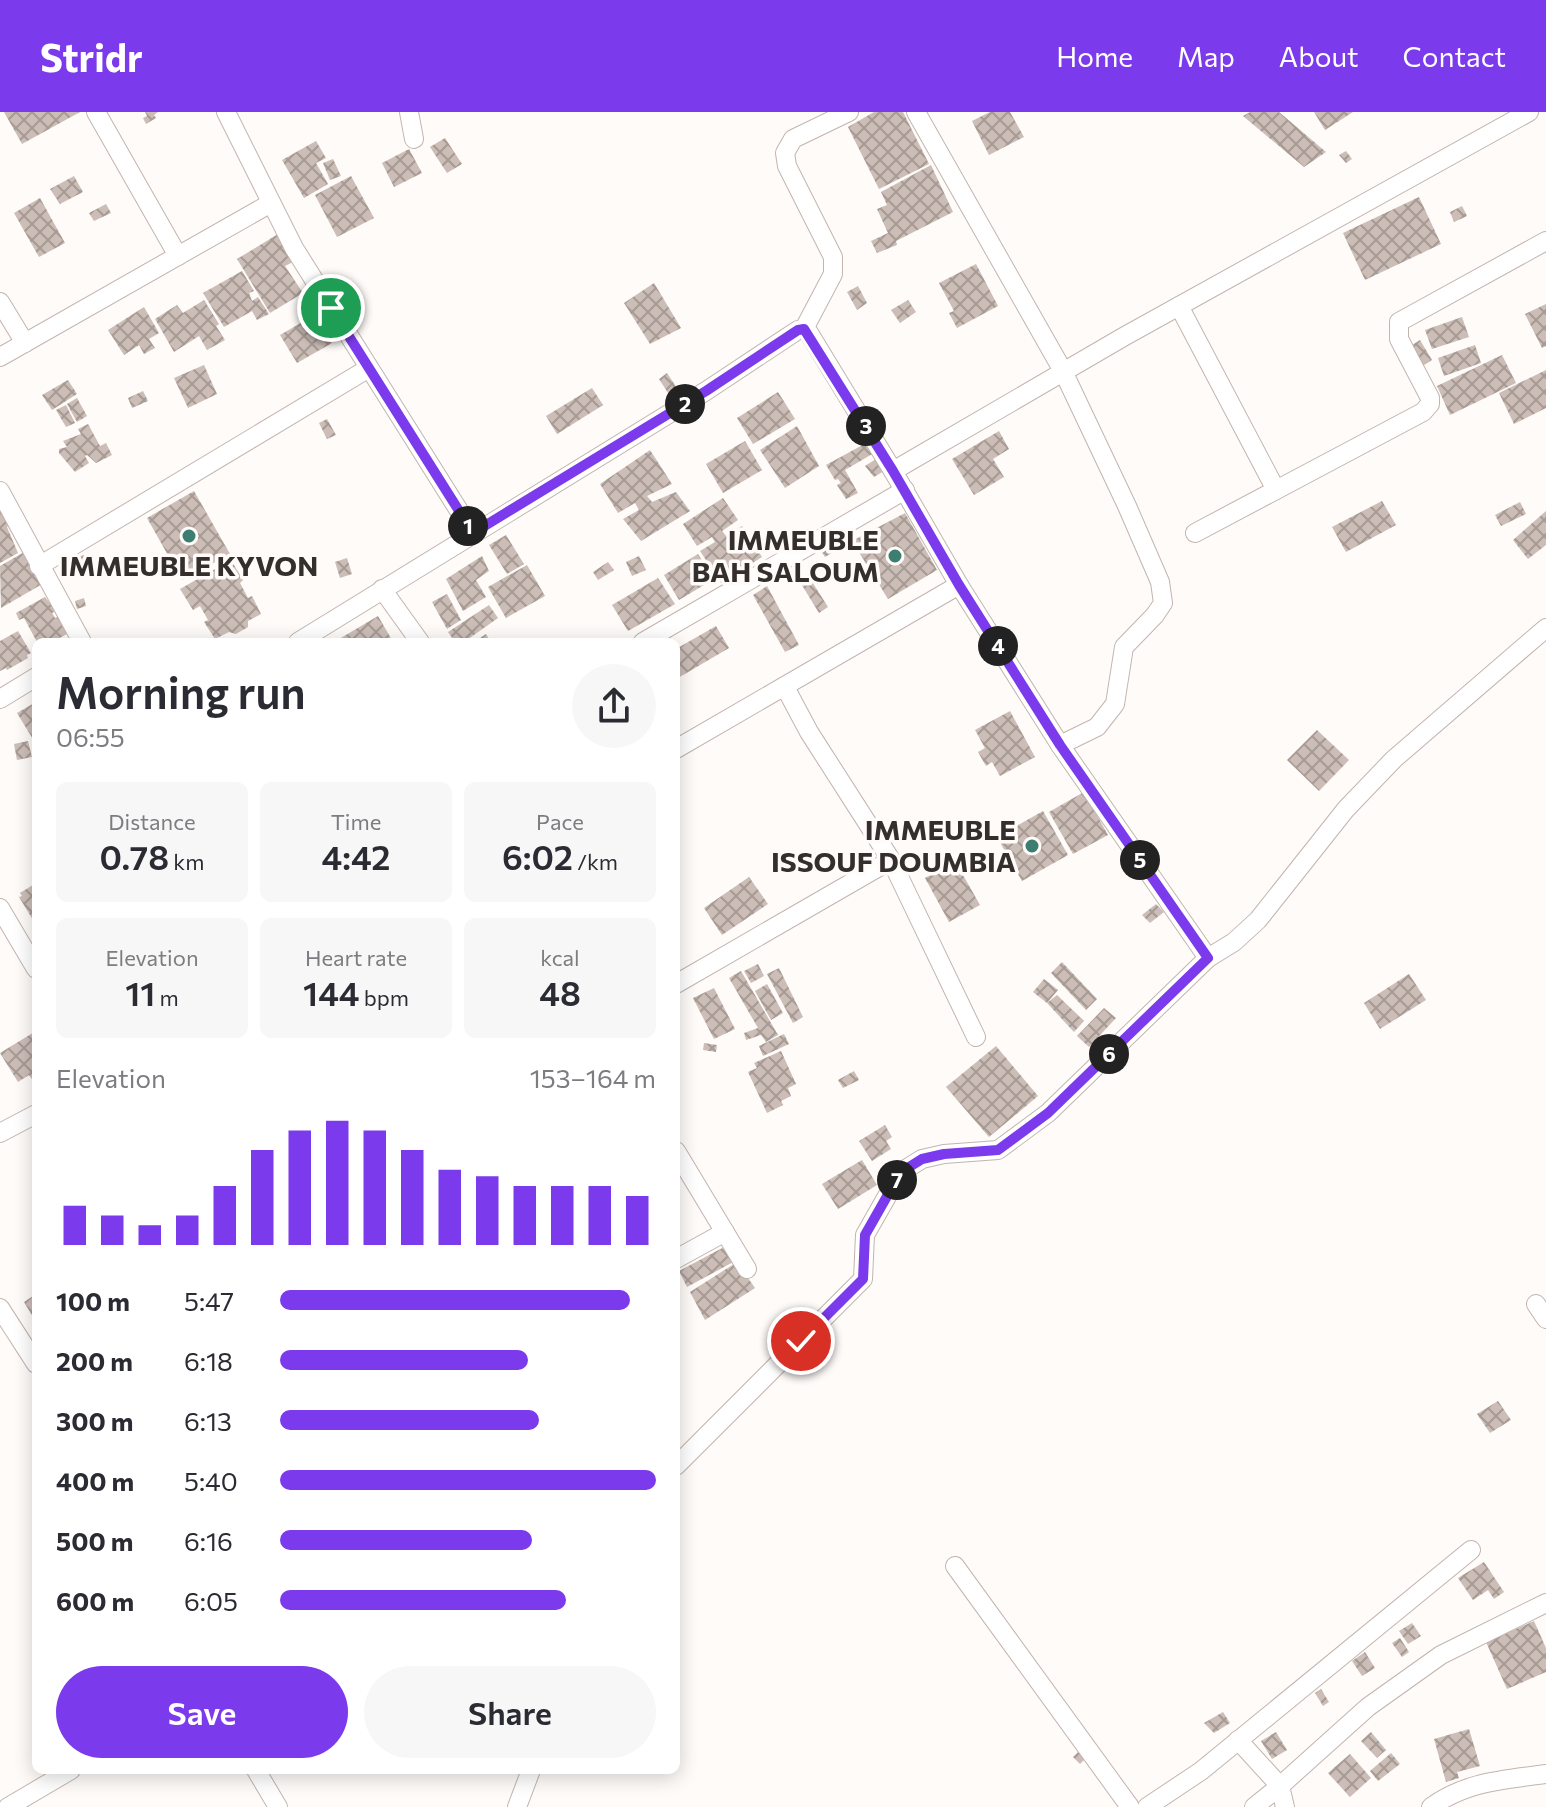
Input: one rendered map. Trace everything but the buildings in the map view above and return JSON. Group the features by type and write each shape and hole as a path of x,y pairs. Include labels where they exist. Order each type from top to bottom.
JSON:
{"street":[{"path":"96,112 178,256"},
{"path":"226,112 294,248 473,533"},
{"path":"409,112 414,139"},
{"path":"804,329 833,274 833,257 787,166 785,153 793,139 849,112"},
{"path":"916,112 1063,371 1160,582 1163,603 1124,647 1115,704 1097,727 1060,745"},
{"path":"893,471 1063,371 1529,112"},
{"path":"0,357 271,203"},
{"path":"1195,533 1423,412 1430,404 1430,398 1399,339 1399,322 1546,241"},
{"path":"0,302 25,343"},
{"path":"1179,306 1276,490"},
{"path":"804,329 1060,745 1208,958"},
{"path":"304,638 804,329"},
{"path":"39,566 369,368"},
{"path":"650,638 905,490"},
{"path":"0,491 80,638"},
{"path":"680,747 959,585"},
{"path":"382,589 417,638"},
{"path":"680,1462 863,1279 865,1235 906,1169 922,1159 944,1154 998,1150 1048,1113 1208,958 1234,942 1258,920 1346,809 1394,759 1546,628"},
{"path":"0,699 32,679"},
{"path":"785,687 809,732 891,860 976,1037"},
{"path":"680,982 891,860"},
{"path":"0,908 32,962"},
{"path":"0,1133 32,1116"},
{"path":"680,1158 747,1269"},
{"path":"680,1257 725,1232"},
{"path":"0,1308 30,1342"},
{"path":"1151,1806 1201,1771 1471,1550"},
{"path":"955,1566 1130,1807"},
{"path":"1254,1807 1368,1707 1441,1655 1546,1603"},
{"path":"1238,1740 1280,1786 1285,1807"},
{"path":"8,1807 64,1774"},
{"path":"258,1774 278,1807"},
{"path":"517,1807 529,1774"},
{"path":"1431,1807 1451,1793 1471,1786 1546,1774"}],"place":[{"name":"IMMEUBLE KYVON","path":"189,536"},
{"name":"IMMEUBLE BAH SALOUM","path":"895,556"},
{"name":"IMMEUBLE ISSOUF DOUMBIA","path":"1032,846"}],"route":[{"path":"331,308 473,533 804,329 1060,745 1208,958 1048,1113 998,1150 944,1154 922,1159 906,1169 865,1235 863,1279 801,1341"}]}
